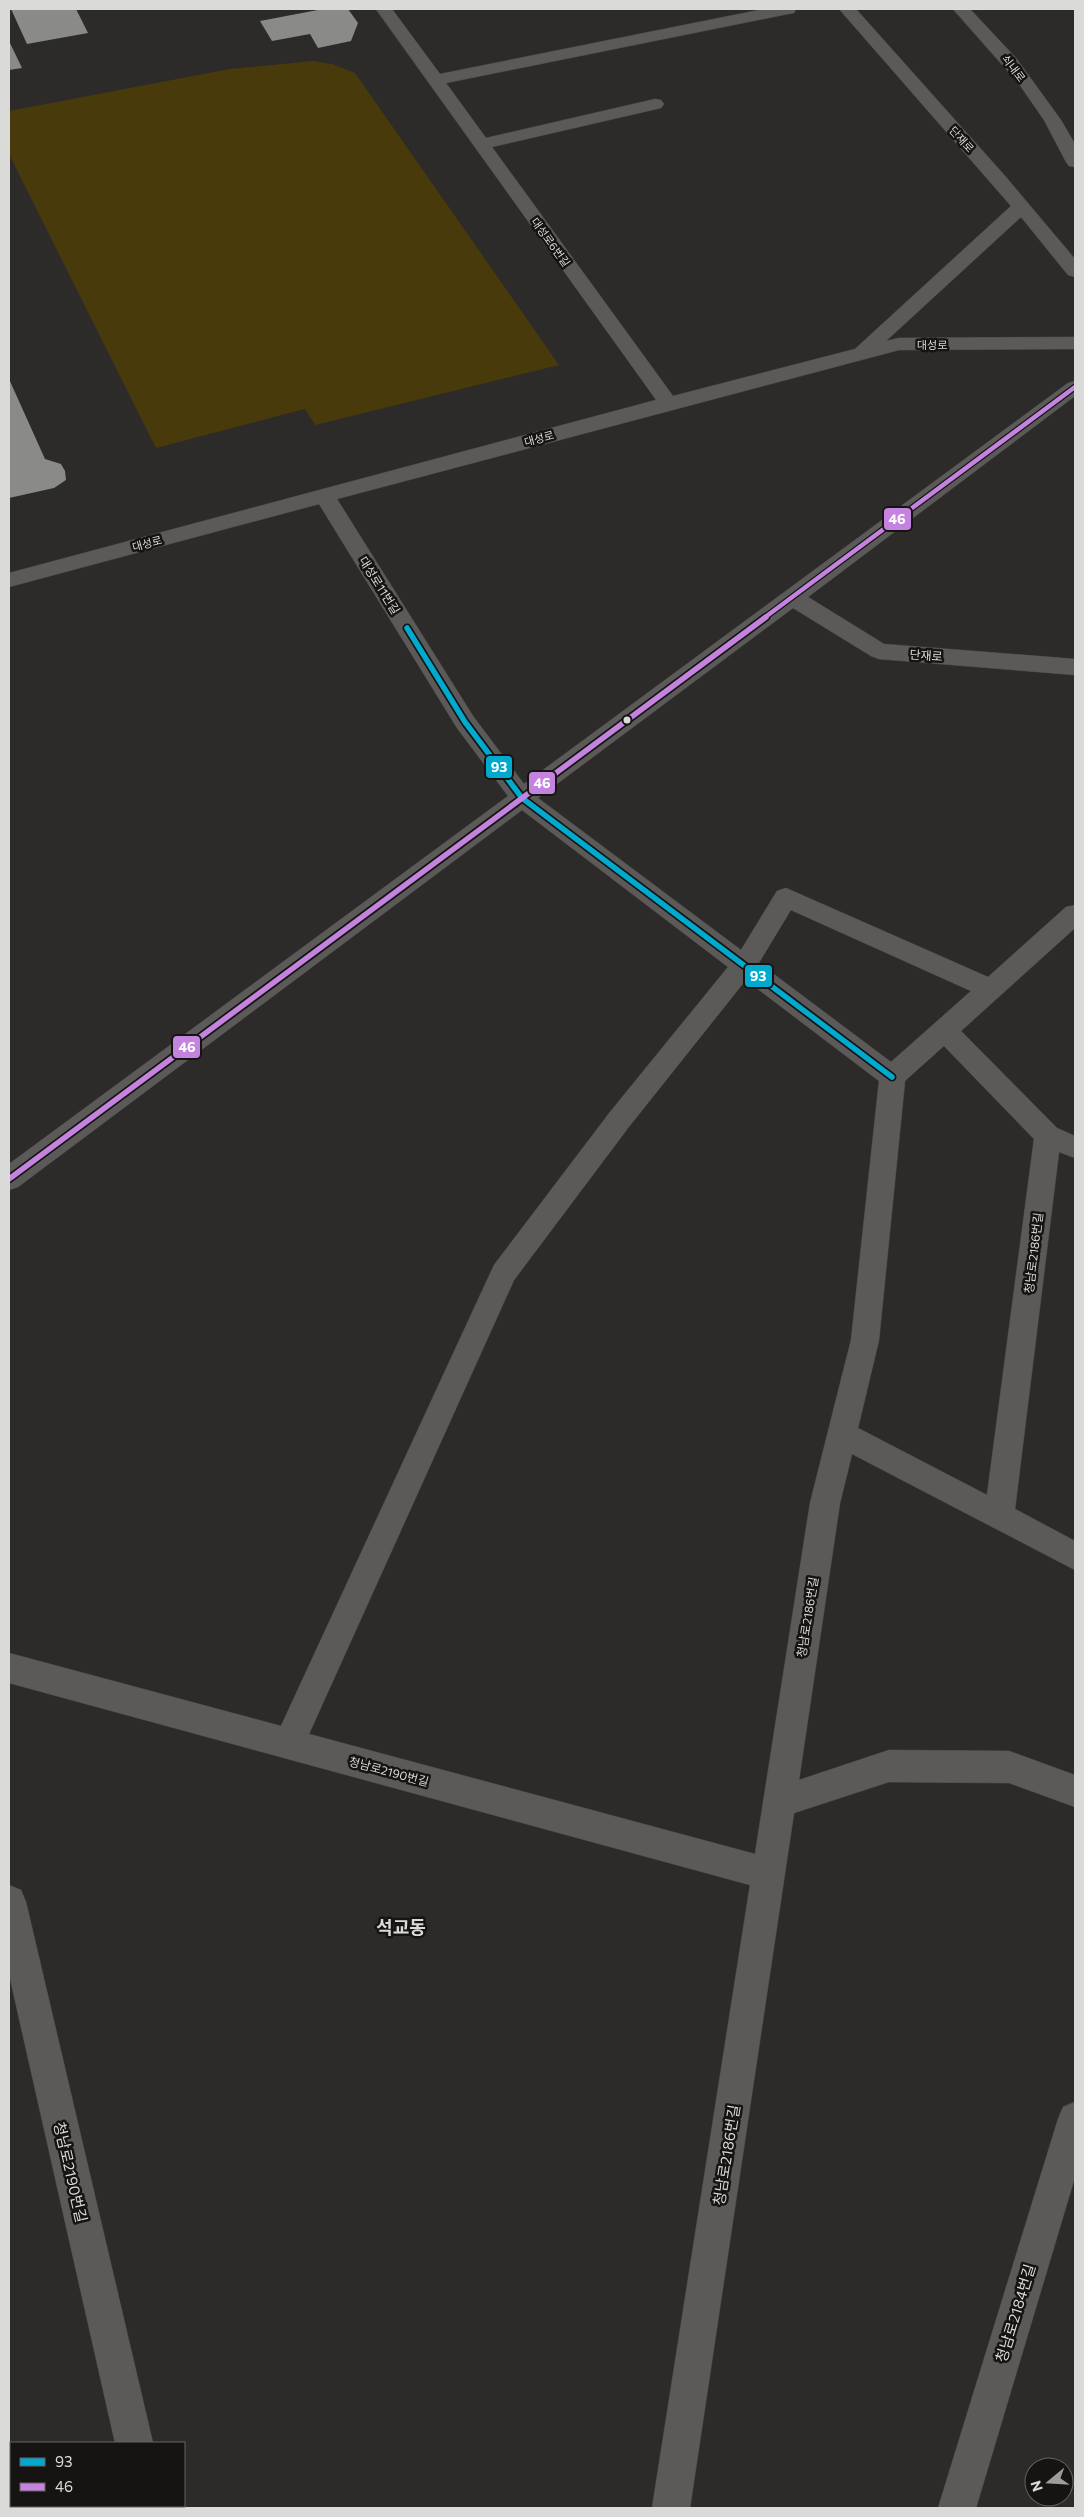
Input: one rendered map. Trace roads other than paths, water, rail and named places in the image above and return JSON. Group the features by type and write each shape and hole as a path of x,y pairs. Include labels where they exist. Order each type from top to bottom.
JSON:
{"street":[{"name":"대성로6번길","path":"384,9 668,403"},
{"path":"435,80 788,9"},
{"name":"단재로","path":"847,9 1075,271"},
{"name":"쇠내로","path":"961,9 998,46 1069,128 1075,162"},
{"path":"481,144 655,104"},
{"path":"860,354 1021,207"},
{"name":"대성로","path":"9,580 668,403 899,344 1075,343"},
{"path":"9,1179 1075,387"},
{"name":"대성로11번길","path":"324,496 466,722 522,798"},
{"name":"단재로","path":"792,597 879,651 1075,667"},
{"path":"522,798 745,964 892,1077 1075,914"},
{"path":"288,1743 504,1273 619,1120 745,964 786,897 990,989"},
{"path":"944,1030 1048,1136 1075,1147"},
{"name":"청남로2186번길","path":"671,2508 825,1503 865,1340 892,1077"},
{"name":"청남로2186번길","path":"999,1516 1048,1136"},
{"path":"842,1434 1075,1556"},
{"name":"청남로2190번길","path":"9,1668 769,1874"},
{"path":"779,1802 889,1766 1009,1767 1075,1791"},
{"name":"청남로2190번길","path":"9,1902 134,2442"},
{"name":"청남로2184번길","path":"957,2508 1075,2119"}],"district":[{"name":"석교동","path":"401,1927"}]}
